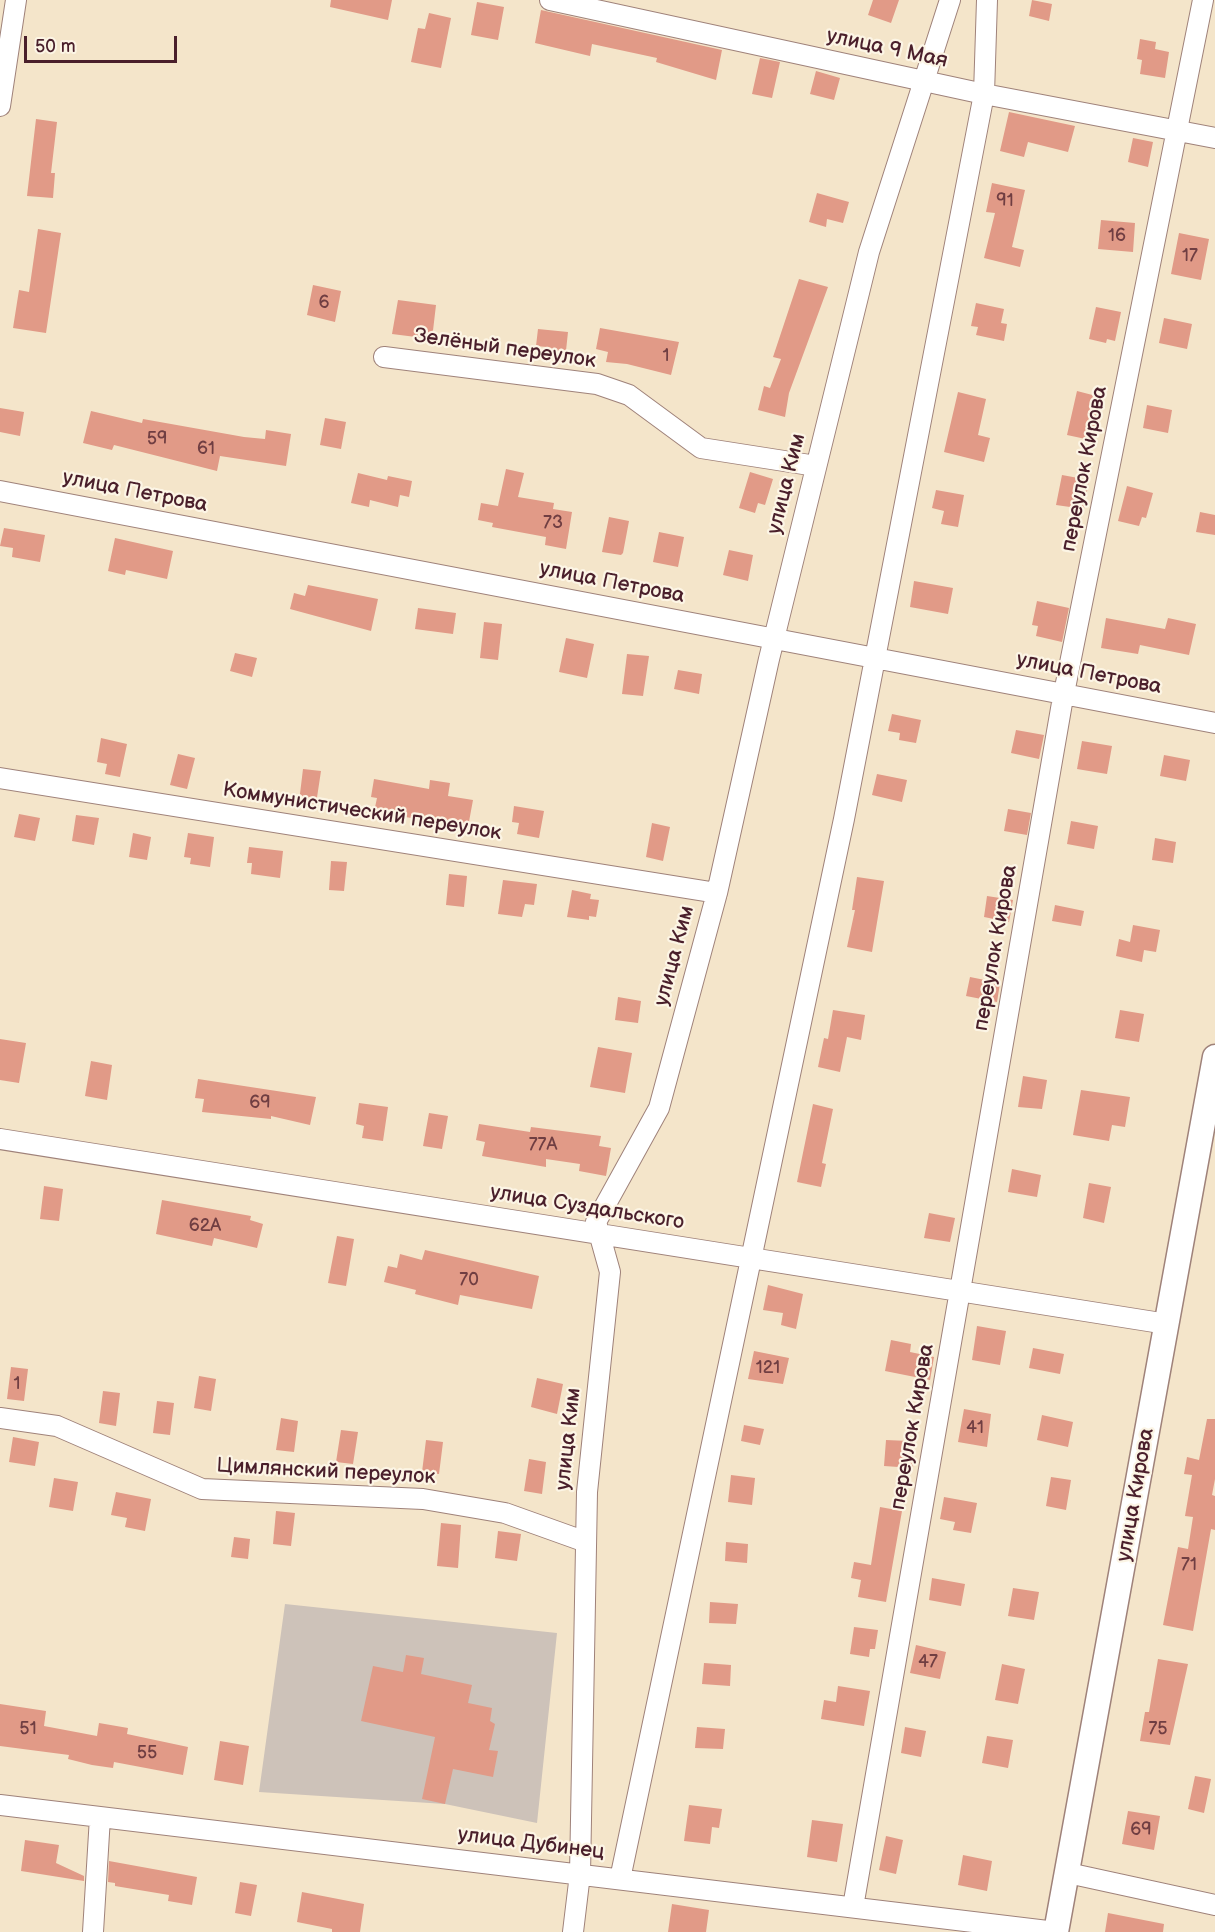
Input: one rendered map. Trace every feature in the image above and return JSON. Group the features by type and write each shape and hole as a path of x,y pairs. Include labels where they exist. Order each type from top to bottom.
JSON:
{"street":[{"path":"0,106 16,0"},
{"name":"улица 9 Мая","path":"550,0 984,94 1215,138"},
{"name":"улица Ким","path":"573,1932 580,1874 587,1492 610,1272 596,1222 659,1108 717,893 774,639 869,252 950,0"},
{"path":"620,1879 844,819 873,658 984,94 987,0"},
{"name":"переулок Кирова","path":"853,1907 962,1292 1064,694 1203,0"},
{"name":"Зелёный переулок","path":"384,357 597,384 629,395 701,448 816,466"},
{"name":"улица Петрова","path":"0,491 1215,723"},
{"name":"Коммунистический переулок","path":"0,778 717,893"},
{"name":"улица Кирова","path":"1056,1932 1167,1324 1207,1154 1215,1057"},
{"name":"улица Суздальского","path":"0,1139 1167,1324"},
{"name":"Цимлянский переулок","path":"0,1418 57,1426 202,1489 423,1500 505,1513 586,1542"},
{"name":"улица Дубинец","path":"0,1805 1056,1932"},
{"path":"93,1932 100,1817"},
{"path":"1068,1873 1215,1905"}],"shaded area":[{"path":"285,1604 557,1633 537,1823 445,1804 259,1792"}],"building":[{"path":"331,0 392,0 388,20 330,7"},
{"path":"873,0 899,0 891,23 868,15"},
{"path":"1032,0 1052,4 1049,21 1029,16"},
{"path":"477,2 504,7 498,40 471,35"},
{"path":"541,10 722,50 716,80 656,62 657,58 592,44 590,56 535,43"},
{"path":"429,13 451,18 441,68 411,62 418,28 425,29"},
{"path":"1140,39 1156,42 1155,49 1169,52 1165,78 1140,74 1142,60 1137,59"},
{"path":"760,58 780,62 772,98 752,94"},
{"path":"816,71 840,78 834,100 810,94"},
{"path":"1009,112 1075,126 1068,152 1028,142 1024,157 1000,151"},
{"path":"36,119 57,122 51,173 55,173 53,198 27,196"},
{"path":"1133,138 1153,142 1148,167 1128,162"},
{"path":"992,183 1025,190 1012,247 1024,250 1020,267 984,258 995,213 986,212"},
{"path":"817,193 849,202 843,223 827,219 826,227 809,222"},
{"path":"1101,220 1135,223 1133,252 1098,249"},
{"path":"38,229 61,233 46,333 13,328 19,290 29,292"},
{"path":"1179,233 1209,239 1201,280 1171,274"},
{"path":"799,279 828,287 789,393 785,417 758,410 764,386 770,388 781,359 773,357"},
{"path":"313,285 341,291 335,322 307,315"},
{"path":"398,300 436,305 432,339 392,334"},
{"path":"976,303 1004,309 1001,323 1007,324 1004,341 976,335 978,327 971,326"},
{"path":"1096,307 1121,312 1115,341 1107,339 1106,343 1089,339"},
{"path":"1164,318 1192,324 1187,349 1159,343"},
{"path":"600,328 679,342 671,375 627,364 606,362 608,352 596,349"},
{"path":"538,329 568,332 565,360 545,357 547,347 536,346"},
{"path":"1077,391 1104,398 1095,441 1067,435"},
{"path":"958,392 986,399 978,435 990,438 984,462 944,452"},
{"path":"1147,405 1172,410 1168,433 1143,428"},
{"path":"0,408 24,412 20,436 0,432"},
{"path":"91,411 142,423 143,419 244,437 265,439 266,430 291,434 286,466 220,456 217,471 114,445 112,450 83,443"},
{"path":"325,418 346,422 341,449 320,445"},
{"path":"506,469 524,473 518,497 554,503 553,509 572,512 566,549 545,545 546,537 492,527 493,523 478,520 481,503 498,506"},
{"path":"750,472 773,479 765,505 758,503 755,513 739,508"},
{"path":"358,473 387,480 388,476 412,481 409,497 400,495 398,507 370,500 369,507 351,503"},
{"path":"1062,475 1089,480 1084,509 1056,505"},
{"path":"1127,486 1153,493 1146,518 1142,517 1139,526 1118,521"},
{"path":"936,490 964,495 958,527 941,524 944,511 932,508"},
{"path":"1200,512 1215,515 1215,535 1196,532"},
{"path":"609,517 629,521 621,555 602,552"},
{"path":"4,528 45,535 40,562 12,557 13,548 0,546"},
{"path":"659,532 684,537 678,567 653,562"},
{"path":"115,538 173,551 167,579 126,570 125,575 108,571"},
{"path":"729,550 753,555 748,581 723,575"},
{"path":"914,581 953,588 948,614 910,607"},
{"path":"308,585 378,599 371,631 290,609 294,593 305,596"},
{"path":"1037,601 1069,608 1062,642 1036,636 1038,626 1032,625"},
{"path":"418,608 456,613 453,634 415,629"},
{"path":"1106,618 1165,629 1168,618 1196,624 1189,655 1140,645 1138,654 1101,648"},
{"path":"484,622 502,624 498,660 480,658"},
{"path":"566,638 594,644 587,678 559,672"},
{"path":"235,653 257,658 252,677 230,671"},
{"path":"627,654 649,656 643,696 622,694"},
{"path":"678,670 702,674 699,694 674,689"},
{"path":"892,714 921,720 916,743 899,740 900,733 888,731"},
{"path":"1016,730 1044,735 1039,759 1011,753"},
{"path":"101,738 127,744 120,777 105,774 107,764 97,762"},
{"path":"1082,741 1112,746 1107,774 1077,769"},
{"path":"178,754 195,758 187,789 170,785"},
{"path":"1164,755 1190,760 1186,781 1160,776"},
{"path":"303,769 321,771 316,804 299,802"},
{"path":"877,774 907,780 902,802 872,795"},
{"path":"374,779 429,789 430,780 450,783 448,796 473,800 468,827 374,812 377,798 371,797"},
{"path":"514,806 544,811 539,838 517,834 519,823 512,822"},
{"path":"1008,809 1031,813 1027,835 1004,831"},
{"path":"19,814 40,818 35,841 14,837"},
{"path":"76,815 99,818 94,845 72,841"},
{"path":"1071,821 1098,826 1094,849 1067,844"},
{"path":"652,823 670,827 663,861 646,857"},
{"path":"133,833 151,837 147,860 129,857"},
{"path":"188,833 214,837 210,867 190,864 191,858 184,857"},
{"path":"1155,838 1176,842 1173,863 1152,860"},
{"path":"249,847 283,851 280,878 251,874 252,863 247,863"},
{"path":"331,861 347,862 344,891 329,890"},
{"path":"449,874 467,876 464,907 446,905"},
{"path":"857,877 884,881 872,952 847,947 855,910 852,910"},
{"path":"503,880 537,884 534,905 525,904 522,917 498,914"},
{"path":"572,890 591,894 590,899 599,900 596,917 589,916 589,920 567,917"},
{"path":"987,896 1013,900 1009,922 984,917"},
{"path":"1055,905 1084,911 1081,926 1052,921"},
{"path":"1133,925 1160,930 1156,952 1144,950 1142,962 1116,956 1119,939 1130,942"},
{"path":"970,977 1000,983 997,1002 966,996"},
{"path":"618,997 641,1001 638,1023 615,1020"},
{"path":"833,1010 865,1015 861,1040 847,1037 840,1072 818,1067 824,1038 828,1039"},
{"path":"1120,1010 1144,1014 1139,1042 1115,1038"},
{"path":"0,1039 26,1043 19,1083 0,1080"},
{"path":"598,1047 632,1053 625,1093 590,1087"},
{"path":"91,1061 112,1065 107,1100 85,1096"},
{"path":"1023,1076 1047,1080 1042,1109 1018,1107"},
{"path":"198,1079 316,1097 310,1125 271,1116 271,1119 202,1112 204,1099 195,1098"},
{"path":"1081,1090 1130,1097 1125,1127 1112,1125 1109,1141 1073,1135"},
{"path":"359,1103 388,1107 383,1141 362,1138 364,1126 356,1124"},
{"path":"813,1104 833,1109 822,1163 826,1164 821,1187 797,1182"},
{"path":"429,1113 448,1116 442,1149 423,1146"},
{"path":"479,1124 530,1132 531,1127 601,1136 599,1146 611,1148 606,1176 579,1171 580,1164 546,1159 546,1167 482,1156 485,1142 476,1140"},
{"path":"1012,1169 1041,1175 1037,1197 1008,1192"},
{"path":"1089,1183 1111,1187 1104,1223 1083,1218"},
{"path":"44,1186 63,1189 59,1221 40,1219"},
{"path":"162,1200 251,1216 250,1220 263,1224 257,1248 214,1238 212,1246 156,1234"},
{"path":"929,1213 955,1218 950,1242 924,1238"},
{"path":"337,1236 354,1239 346,1286 328,1283"},
{"path":"425,1250 539,1276 532,1309 460,1295 458,1305 415,1294 416,1290 384,1282 388,1266 397,1268 400,1254 422,1260"},
{"path":"768,1285 803,1294 796,1329 781,1325 783,1313 763,1310"},
{"path":"977,1326 1006,1331 1000,1365 972,1360"},
{"path":"891,1340 911,1344 910,1352 934,1357 930,1380 885,1371"},
{"path":"1033,1348 1064,1354 1060,1374 1029,1368"},
{"path":"754,1351 789,1358 783,1384 748,1379"},
{"path":"11,1367 28,1369 24,1401 7,1399"},
{"path":"199,1376 216,1379 211,1411 194,1408"},
{"path":"537,1378 563,1384 557,1414 531,1407"},
{"path":"103,1391 120,1393 116,1426 99,1423"},
{"path":"157,1401 174,1403 170,1435 153,1433"},
{"path":"964,1409 991,1414 987,1447 958,1442"},
{"path":"1042,1415 1073,1422 1068,1447 1037,1440"},
{"path":"281,1418 298,1421 294,1452 276,1450"},
{"path":"1207,1419 1215,1419 1215,1479 1212,1495 1215,1496 1215,1530 1211,1529 1193,1631 1163,1625 1178,1547 1188,1549 1193,1517 1185,1516 1192,1475 1184,1474 1187,1457 1199,1460"},
{"path":"744,1425 764,1429 760,1445 741,1441"},
{"path":"341,1430 358,1432 353,1464 336,1462"},
{"path":"13,1437 39,1442 35,1466 9,1462"},
{"path":"426,1440 443,1442 439,1474 422,1472"},
{"path":"886,1440 909,1441 908,1450 914,1451 913,1468 884,1466"},
{"path":"529,1459 546,1462 542,1494 524,1491"},
{"path":"731,1475 755,1478 752,1505 728,1502"},
{"path":"1051,1477 1071,1480 1066,1510 1046,1506"},
{"path":"54,1478 78,1482 73,1511 49,1507"},
{"path":"116,1492 151,1499 145,1531 125,1527 127,1518 111,1515"},
{"path":"944,1497 977,1503 971,1533 953,1530 955,1522 940,1519"},
{"path":"880,1507 902,1511 886,1602 858,1597 861,1580 851,1578 854,1562 871,1565"},
{"path":"276,1511 295,1513 291,1546 273,1544"},
{"path":"441,1523 461,1525 458,1568 437,1566"},
{"path":"498,1531 521,1534 517,1561 495,1558"},
{"path":"234,1537 250,1539 248,1559 231,1557"},
{"path":"726,1542 748,1544 747,1563 725,1561"},
{"path":"932,1578 965,1584 961,1606 929,1600"},
{"path":"1013,1588 1039,1592 1034,1620 1008,1616"},
{"path":"710,1602 738,1604 736,1624 709,1623"},
{"path":"854,1627 878,1630 875,1649 870,1649 869,1657 850,1654"},
{"path":"916,1645 946,1652 940,1679 910,1673"},
{"path":"406,1655 424,1658 421,1674 472,1685 468,1703 492,1708 490,1721 495,1724 489,1750 498,1751 493,1777 453,1769 445,1804 422,1799 435,1737 361,1721 373,1666 403,1672"},
{"path":"1158,1659 1188,1664 1170,1745 1140,1741 1145,1712 1149,1712"},
{"path":"704,1663 731,1665 730,1686 702,1684"},
{"path":"1002,1664 1025,1669 1018,1704 995,1700"},
{"path":"838,1686 870,1691 864,1726 821,1719 824,1700 836,1702"},
{"path":"0,1704 46,1711 44,1726 97,1736 99,1723 128,1728 127,1734 188,1747 183,1775 114,1762 113,1768 92,1765 68,1759 69,1755 0,1746"},
{"path":"697,1727 725,1729 723,1749 695,1748"},
{"path":"905,1727 926,1731 921,1757 901,1753"},
{"path":"987,1736 1013,1740 1008,1768 982,1763"},
{"path":"220,1741 249,1746 243,1785 214,1780"},
{"path":"1195,1776 1211,1779 1204,1813 1188,1809"},
{"path":"689,1805 722,1809 719,1828 712,1827 710,1844 684,1841"},
{"path":"1128,1811 1160,1816 1154,1850 1122,1844"},
{"path":"812,1820 843,1824 837,1862 807,1857"},
{"path":"886,1836 903,1840 896,1874 879,1870"},
{"path":"25,1840 59,1845 56,1863 84,1876 84,1881 21,1871"},
{"path":"963,1855 992,1861 987,1891 958,1885"},
{"path":"109,1861 197,1877 192,1905 168,1901 169,1895 115,1886 115,1883 108,1882"},
{"path":"240,1882 257,1885 251,1916 235,1913"},
{"path":"302,1892 364,1904 360,1932 332,1932 332,1929 297,1922"},
{"path":"672,1904 709,1910 706,1932 668,1932"},
{"path":"1108,1913 1164,1924 1163,1932 1105,1932"}]}
